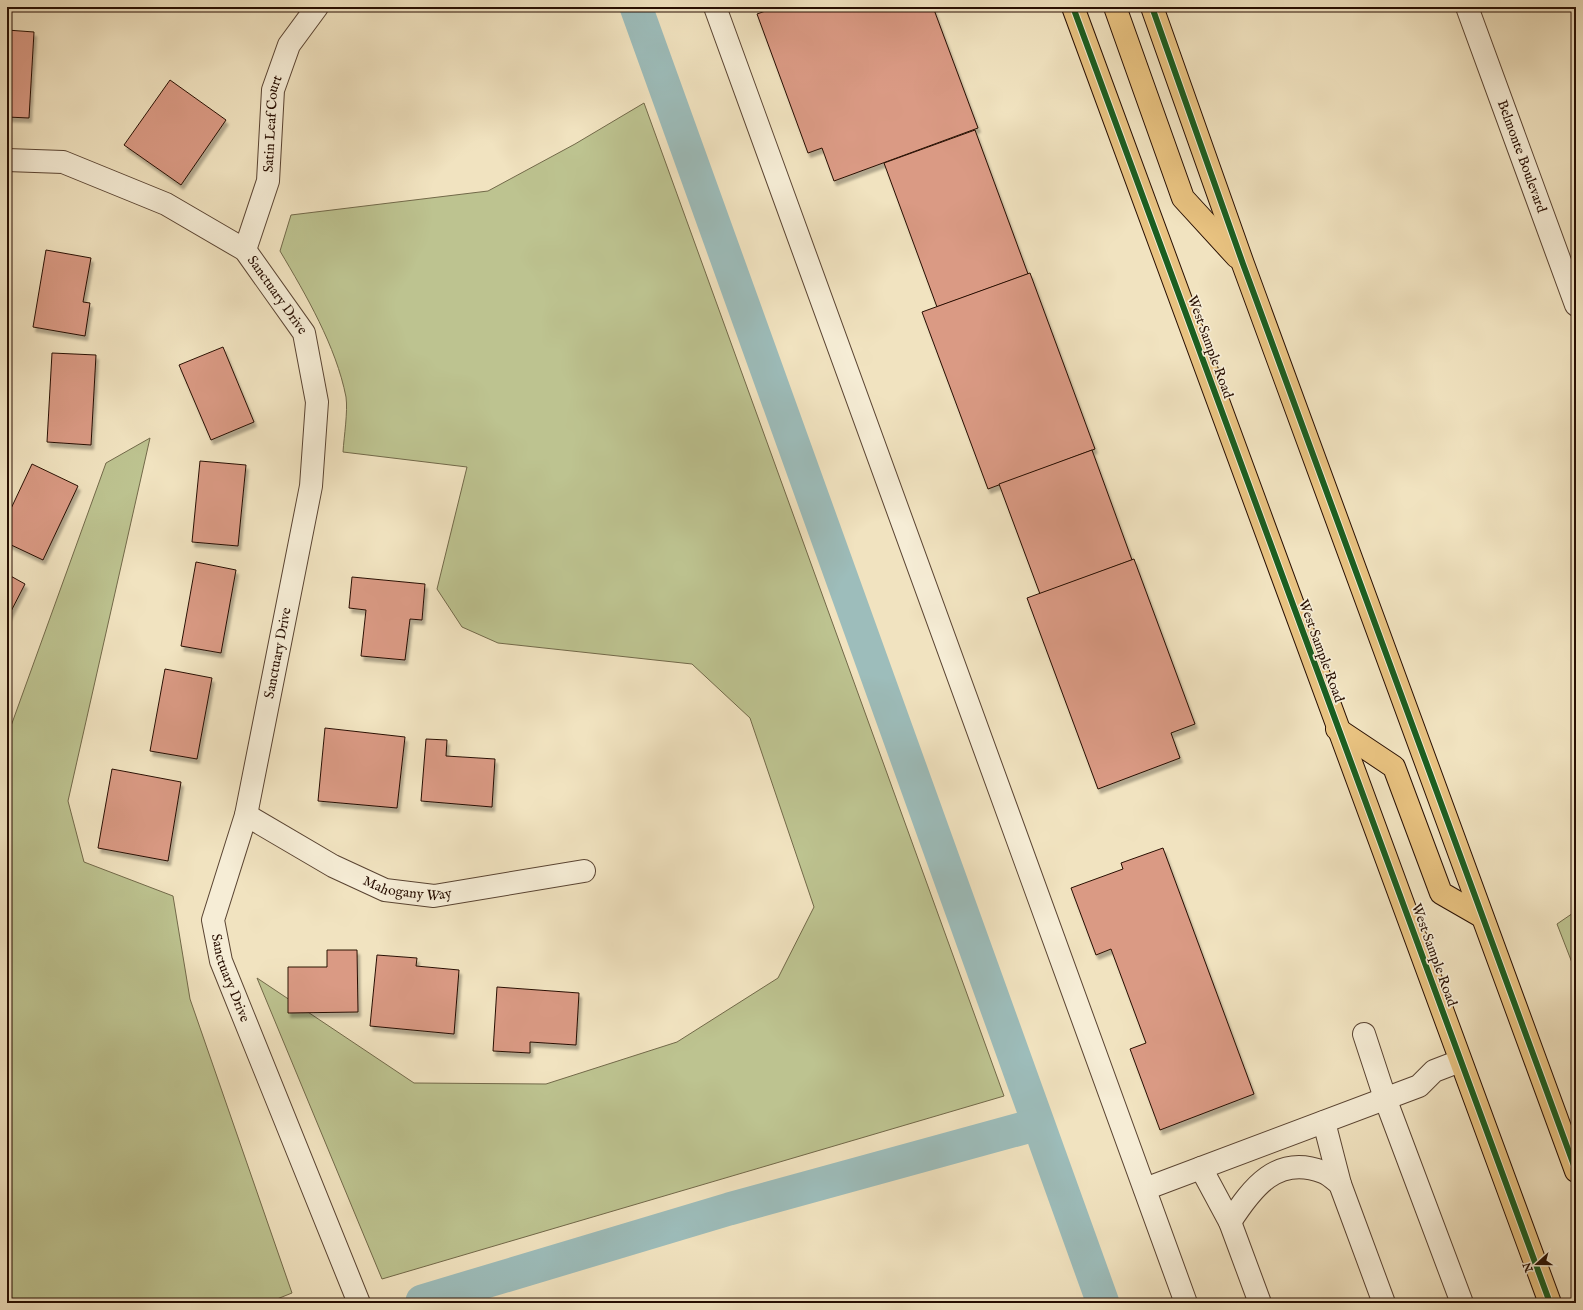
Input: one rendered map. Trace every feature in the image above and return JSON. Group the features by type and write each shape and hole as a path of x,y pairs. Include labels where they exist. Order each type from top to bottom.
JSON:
{"main road":[{"name":"West Sample Road","path":"1072,7 1337,729 1550,1303"},
{"path":"1115,7 1183,198 1243,264"},
{"path":"1152,7 1243,264 1481,916 1576,1171"},
{"path":"1337,729 1394,767 1441,893 1481,916"}],"street":[{"name":"Satin Leaf Court","path":"246,250 268,181 273,90 289,45 317,7"},
{"path":"714,7 1186,1303"},
{"name":"Belmonte Boulevard","path":"1467,7 1576,305"},
{"name":"Sanctuary Drive","path":"7,160 63,162 166,204 246,250 304,333 317,402 311,486 246,816 213,920 221,961 359,1303"},
{"name":"Mahogany Way","path":"246,816 333,866 385,890 434,896 584,871"},
{"path":"1364,1034 1385,1098 1462,1303"},
{"path":"1145,1189 1419,1086 1434,1071 1460,1061"},
{"path":"1324,1122 1340,1184 1384,1303"},
{"path":"1230,1222 1242,1202 1259,1183 1271,1174 1288,1167 1306,1168 1324,1172 1340,1184"},
{"path":"1201,1168 1230,1222 1260,1303"}],"green space":[{"path":"644,103 1004,1096 382,1279 257,978 414,1083 546,1084 677,1042 778,978 814,907 750,718 692,664 498,643 462,627 437,589 467,467 343,452 346,397 341,378 328,340 319,321 280,251 291,215 488,191 575,144"},
{"path":"150,438 68,801 84,862 173,896 190,999 292,1293 267,1303 7,1303 7,737 106,463"},
{"path":"1576,911 1576,973 1557,924"}],"building":[{"path":"771,7 933,7 978,128 834,181 822,148 808,153 757,14 771,9"},
{"path":"7,30 34,32 29,118 7,117"},
{"path":"170,80 226,120 181,185 124,145"},
{"path":"975,130 1028,274 937,307 884,163"},
{"path":"46,250 91,258 83,302 90,303 85,336 33,327"},
{"path":"1030,273 1095,449 988,489 922,312"},
{"path":"223,347 254,422 211,440 179,365"},
{"path":"52,353 96,355 91,445 47,442"},
{"path":"1092,450 1132,560 1040,594 999,484"},
{"path":"200,461 246,465 238,546 192,542"},
{"path":"32,464 78,486 43,560 7,543 7,517"},
{"path":"1134,559 1195,724 1171,733 1180,758 1098,789 1027,598"},
{"path":"196,562 236,570 221,653 181,646"},
{"path":"7,574 25,584 7,619"},
{"path":"352,577 425,584 422,620 410,619 405,660 361,656 366,610 349,608"},
{"path":"165,669 212,678 197,759 150,751"},
{"path":"325,728 405,737 397,808 318,801"},
{"path":"426,739 447,740 446,756 495,759 492,807 421,801"},
{"path":"112,769 181,782 168,861 98,848"},
{"path":"1163,848 1254,1094 1160,1130 1130,1049 1146,1043 1111,949 1096,955 1071,888 1123,869 1121,863"},
{"path":"327,950 357,950 358,1012 288,1013 288,967 327,967"},
{"path":"377,955 417,958 416,966 459,970 454,1034 370,1026"},
{"path":"497,987 579,993 576,1045 530,1042 530,1053 493,1051"}],"waterway":[{"path":"636,7 1103,1303"},
{"path":"422,1301 729,1209 1038,1124"}],"cycle path":[{"path":"1073,7 1550,1303"},
{"path":"1152,7 1243,264 1576,1171"}]}
